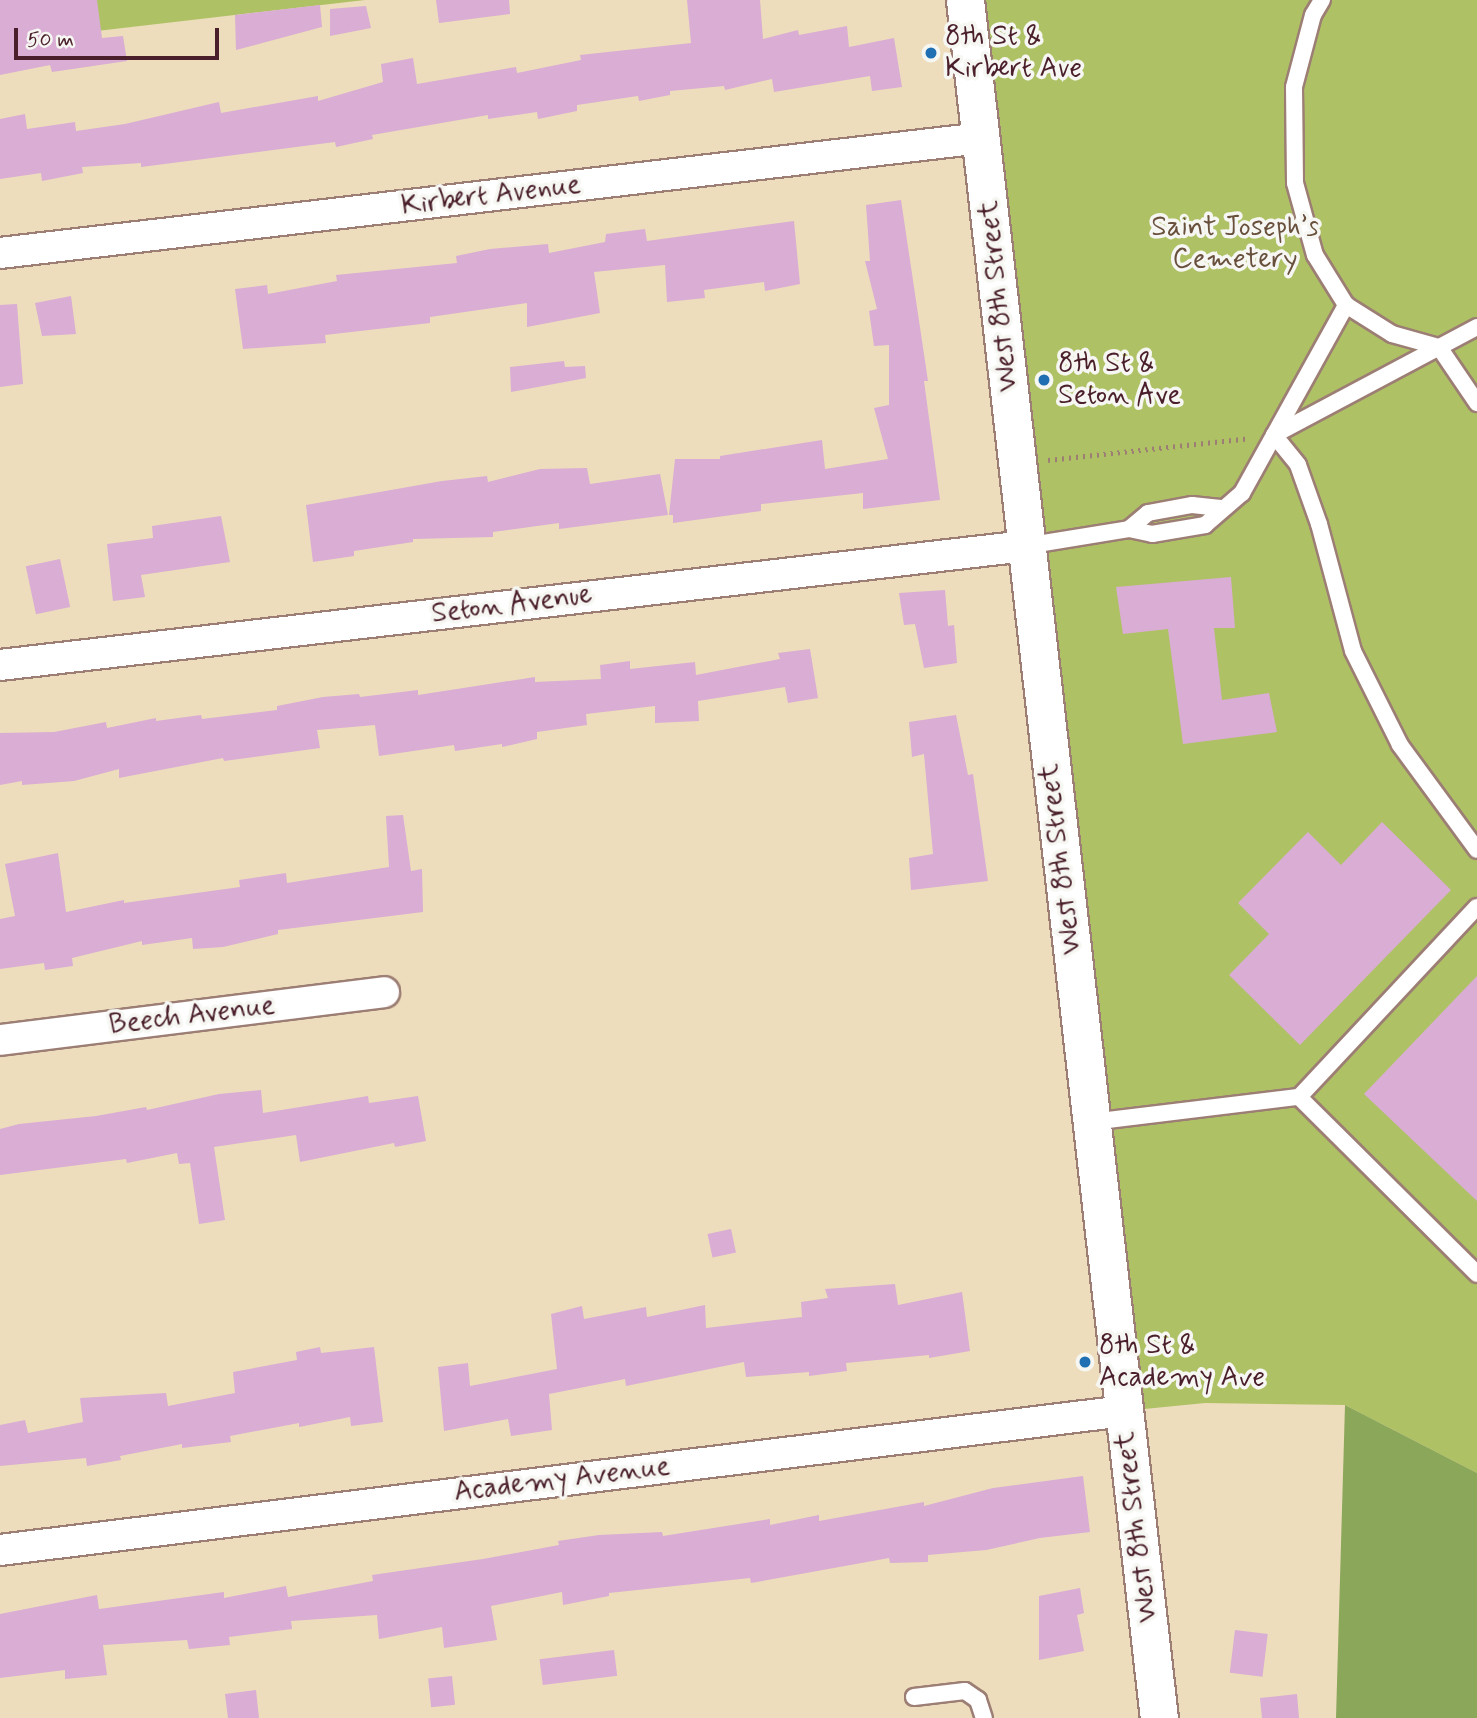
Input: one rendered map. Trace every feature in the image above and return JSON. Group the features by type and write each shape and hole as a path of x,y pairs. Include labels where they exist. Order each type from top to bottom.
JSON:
{"street":[{"name":"West 8th Street","path":"965,0 1159,1718"},
{"name":"Kirbert Avenue","path":"0,253 982,138"},
{"name":"Seton Avenue","path":"0,665 1025,546"},
{"name":"Beech Avenue","path":"0,1041 384,992"},
{"name":"Academy Avenue","path":"0,1550 1124,1411"}],"lane":[{"path":"1322,0 1313,15 1294,87 1295,183 1315,255 1346,305 1392,334 1438,347 1477,403"},
{"path":"1025,546 1129,528 1152,534 1205,525 1242,493 1346,305"},
{"path":"1273,435 1477,327"},
{"path":"1273,435 1298,465 1319,524 1353,651 1400,745 1477,850"},
{"path":"1091,1122 1299,1097 1477,907"},
{"path":"1299,1097 1477,1273"},
{"path":"914,1697 965,1690 978,1700 984,1718"}],"path":[{"path":"1016,464 1273,435"}],"green space":[{"path":"95,0 365,0 97,31"},
{"name":"Saint Joseph’s Cemetery","path":"965,0 1477,0 1477,1473 1345,1405 1205,1403 1124,1411"},
{"path":"1345,1405 1477,1473 1477,1718 1336,1718"}],"building":[{"path":"0,0 97,0 102,38 123,36 127,61 52,72 50,65 0,75"},
{"path":"436,0 509,0 510,14 439,23"},
{"path":"687,0 760,0 763,39 798,30 799,35 847,26 849,47 894,38 902,87 872,91 870,76 774,92 772,79 725,90 724,86 670,91 670,95 639,101 638,96 577,105 577,111 538,119 537,112 488,119 488,115 372,135 373,139 336,147 335,142 141,167 141,163 82,167 83,173 42,181 41,173 0,179 0,119 25,114 27,129 75,122 76,131 125,124 219,102 221,113 318,96 318,101 383,82 381,64 413,58 417,84 516,67 517,73 581,60 580,55 691,43"},
{"path":"320,5 322,27 236,50 235,15"},
{"path":"366,6 371,28 330,36 330,9"},
{"path":"901,200 928,381 924,381 940,500 863,509 863,493 761,504 761,511 673,523 673,515 669,515 675,459 720,459 720,456 822,440 825,469 888,459 874,408 889,405 889,345 874,346 869,311 877,309 865,261 870,261 866,205"},
{"path":"794,221 800,284 765,291 764,282 704,290 705,298 667,302 665,265 594,272 600,313 527,327 527,303 430,317 430,323 325,335 326,343 243,349 235,289 267,285 268,294 337,281 336,275 457,263 456,256 490,249 548,244 549,253 605,242 606,234 645,229 647,241"},
{"path":"71,296 76,334 42,336 35,303"},
{"path":"17,304 23,384 0,387 0,305"},
{"path":"564,361 565,367 585,366 586,378 511,392 510,367"},
{"path":"587,468 590,484 660,474 668,515 559,529 559,523 493,532 493,537 413,539 413,542 354,551 354,556 313,562 306,505 442,481 487,476 488,482 540,469"},
{"path":"221,516 230,562 141,575 145,597 113,601 107,544 153,538 152,526"},
{"path":"60,559 70,607 36,614 26,566"},
{"path":"1231,577 1235,628 1214,628 1222,700 1269,693 1277,732 1183,744 1168,629 1123,634 1116,587"},
{"path":"945,590 948,626 954,625 957,663 924,668 915,624 904,625 899,593"},
{"path":"810,649 818,698 788,703 785,687 698,701 699,721 655,723 655,706 586,714 587,725 537,732 537,739 502,747 502,744 455,751 454,745 379,756 375,725 317,730 320,748 224,761 223,758 119,778 119,769 74,781 22,785 22,781 0,785 0,733 54,732 106,722 107,728 156,718 156,721 201,715 202,719 277,710 277,706 323,697 359,694 360,697 418,690 418,695 535,677 535,682 601,679 600,665 630,661 630,669 695,662 696,675 780,659 778,653"},
{"path":"956,715 968,775 973,774 988,881 911,890 909,858 933,854 924,754 912,757 909,722"},
{"path":"403,815 411,871 422,869 423,912 278,930 278,934 223,947 193,949 192,938 142,945 142,941 72,958 73,966 45,970 44,963 0,969 0,919 15,916 5,864 58,853 66,912 124,900 124,903 240,887 239,880 286,873 287,883 389,867 386,816"},
{"path":"1382,822 1451,890 1300,1045 1229,975 1269,934 1238,903 1308,832 1341,865"},
{"path":"1477,976 1477,1201 1364,1094"},
{"path":"261,1090 263,1113 368,1096 369,1103 418,1096 426,1141 395,1147 394,1143 300,1162 296,1135 214,1147 225,1220 199,1224 190,1163 179,1164 177,1153 127,1163 126,1159 0,1175 0,1129 19,1124 96,1116 146,1107 147,1110 219,1094"},
{"path":"731,1229 736,1252 713,1257 708,1234"},
{"path":"895,1284 898,1305 962,1292 970,1351 929,1358 929,1355 846,1363 847,1371 809,1376 809,1372 746,1377 744,1362 626,1386 625,1379 549,1394 552,1430 511,1436 508,1419 444,1431 438,1367 468,1363 470,1386 557,1369 551,1314 582,1306 584,1319 646,1307 647,1317 705,1305 706,1328 802,1317 801,1302 828,1298 825,1289"},
{"path":"320,1347 321,1353 374,1347 383,1422 351,1426 350,1417 299,1427 299,1423 230,1436 231,1442 182,1448 182,1444 120,1456 121,1460 87,1466 86,1458 0,1466 0,1425 25,1420 28,1433 83,1422 80,1398 166,1393 168,1406 235,1393 233,1372 297,1360 296,1352"},
{"path":"1083,1476 1090,1532 1040,1538 986,1550 928,1555 928,1562 890,1563 889,1558 751,1583 750,1578 609,1593 609,1596 563,1605 562,1592 491,1606 497,1640 444,1648 442,1627 379,1639 377,1615 291,1621 292,1629 229,1637 230,1645 189,1649 187,1640 103,1645 107,1675 65,1679 65,1670 0,1678 0,1614 97,1595 99,1609 224,1592 224,1598 286,1586 288,1597 373,1581 372,1575 483,1559 559,1545 558,1541 599,1535 662,1532 663,1536 770,1519 770,1525 819,1515 819,1521 924,1502 924,1506 993,1488"},
{"path":"1080,1588 1084,1613 1077,1615 1084,1651 1039,1660 1039,1596"},
{"path":"1235,1630 1268,1634 1263,1677 1230,1673"},
{"path":"614,1650 617,1676 543,1685 540,1659"},
{"path":"452,1676 455,1705 431,1707 428,1679"},
{"path":"256,1690 259,1718 228,1718 225,1694"},
{"path":"1297,1694 1299,1718 1262,1718 1260,1698"}],"place":[{"name":"8th St & Kirbert Ave","path":"931,53"},
{"name":"8th St & Seton Ave","path":"1044,380"},
{"name":"8th St & Academy Ave","path":"1085,1362"}]}
